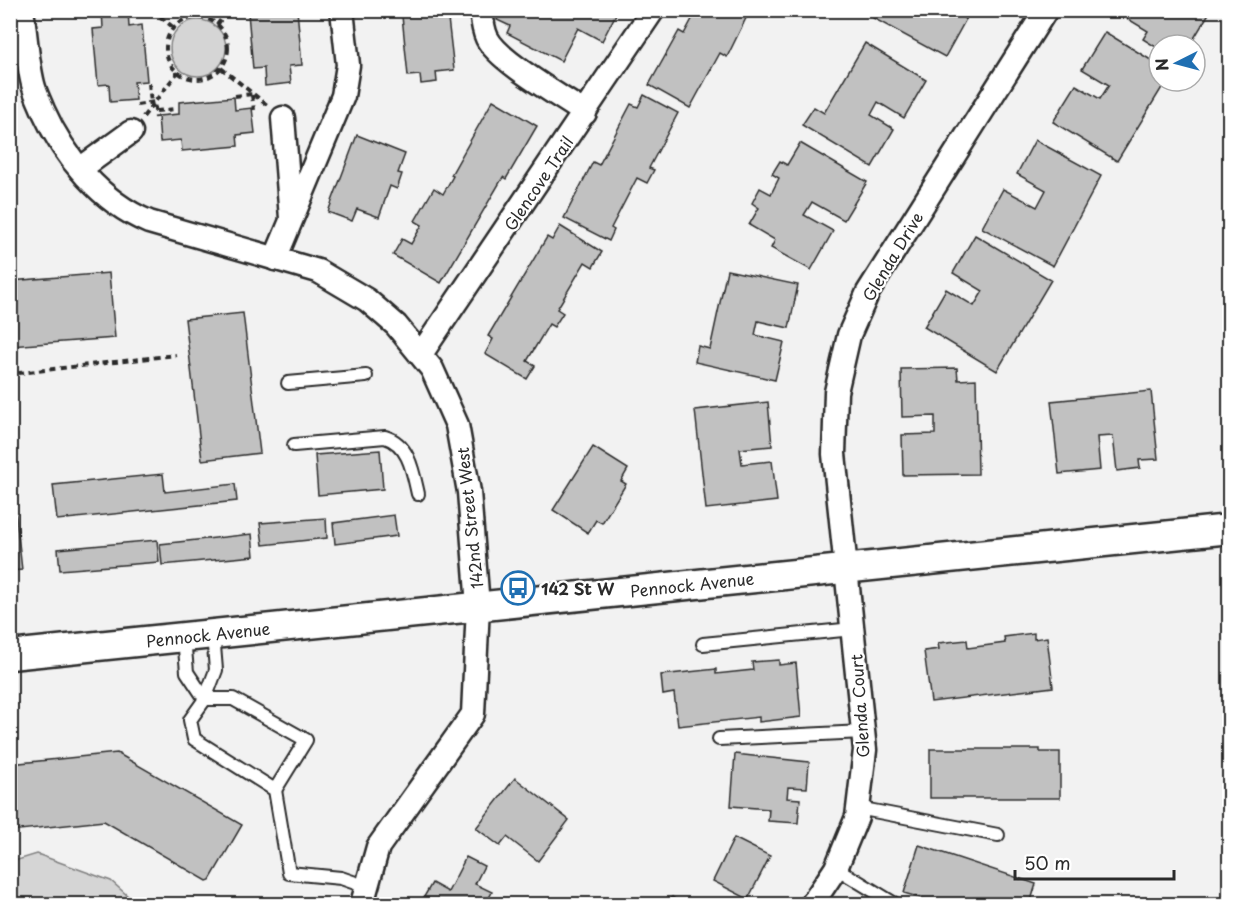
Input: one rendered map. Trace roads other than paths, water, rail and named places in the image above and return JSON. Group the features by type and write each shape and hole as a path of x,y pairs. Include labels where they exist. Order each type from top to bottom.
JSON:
{"street":[{"name":"142nd Street West","path":"22,10 33,86 54,134 80,169 111,199 132,215 165,228 318,271 368,300 396,325 421,354 432,369 447,400 461,441 469,492 478,606 473,714 378,847 364,896"},
{"path":"275,260 343,96 348,65 342,10"},
{"path":"481,10 487,38 501,56 585,113"},
{"name":"Glencove Trail","path":"421,354 653,10"},
{"name":"Glenda Drive","path":"847,568 834,454 836,392 849,335 868,292 1046,10"},
{"path":"276,112 291,222"},
{"path":"80,169 137,125"},
{"name":"Pennock Avenue","path":"10,655 1230,529"},
{"name":"Glenda Court","path":"812,904 836,868 857,817 865,750 847,568"}],"lane":[{"path":"288,383 366,376"},
{"path":"294,445 385,437 396,440 406,455 418,494"},
{"path":"703,644 853,629"},
{"path":"213,634 216,670 205,699 190,720 194,739 275,790"},
{"path":"184,637 187,672 205,699"},
{"path":"205,699 233,699 306,740 275,790 289,873 341,878 364,896"},
{"path":"719,739 863,732"},
{"path":"858,808 998,835"},
{"path":"836,868 895,904"}],"place":[{"name":"142 St W","path":"518,588"}]}
